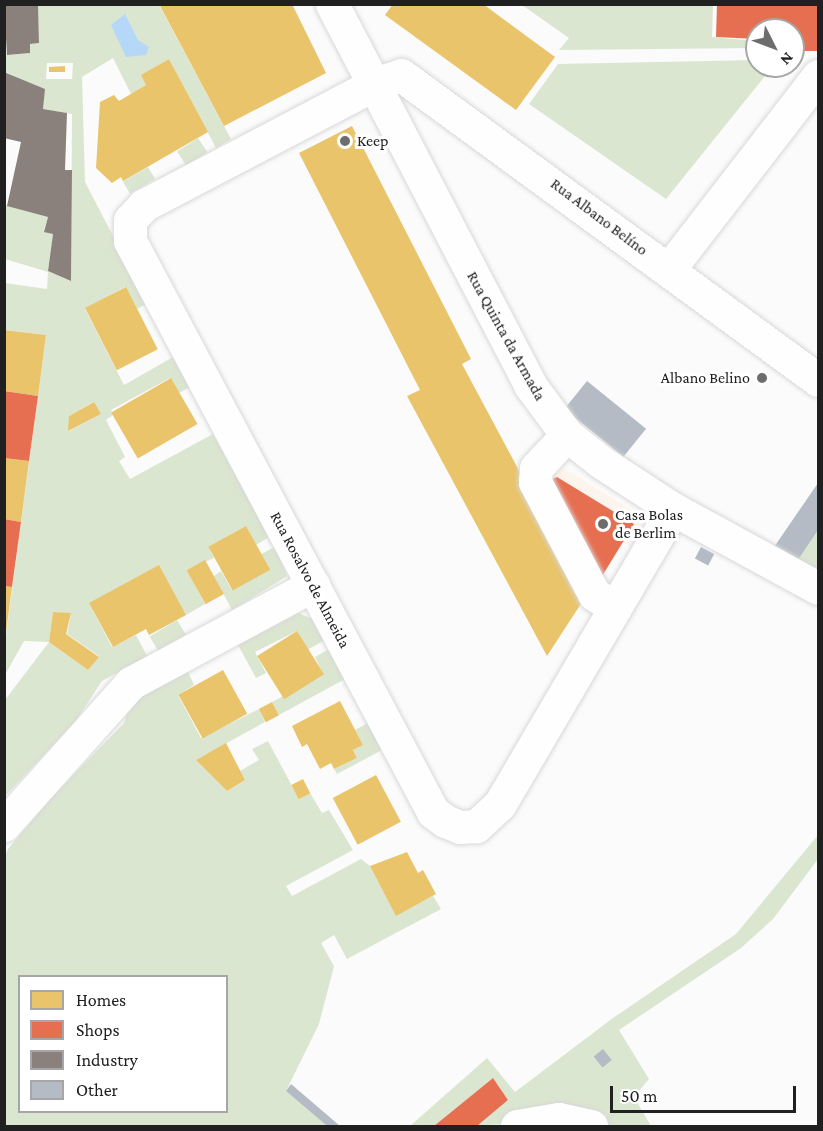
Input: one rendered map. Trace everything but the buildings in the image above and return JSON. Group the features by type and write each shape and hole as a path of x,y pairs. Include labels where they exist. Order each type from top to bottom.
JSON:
{"street":[{"name":"Rua Quinta da Armada","path":"332,4 530,385 567,435 601,462 674,509 819,588"},
{"name":"Rua Albano Belíno","path":"374,84 393,76 409,78 819,380"},
{"path":"669,269 819,76"},
{"name":"Rua Rosalvo de Almeida","path":"374,84 144,205 130,220 128,230 130,241 434,812 460,827 476,826 500,804 674,509"},
{"path":"567,435 536,468 535,482 594,594 615,608"},
{"path":"4,825 131,683 313,585"},
{"path":"517,1126 558,1119 591,1126"}],"shaded area":[{"name":"Casa Bolas de Berlim","path":"563,468 638,514 642,520 643,528 634,548 623,542 596,586 544,483"}],"green space":[{"path":"38,5 159,5 231,139 216,148 169,59 142,75 146,85 131,94 113,58 82,77 85,182 148,303 137,309 125,287 85,309 124,385 175,356 190,387 179,393 170,378 111,410 113,415 106,420 125,457 119,461 130,479 213,434 269,537 256,545 246,526 209,547 214,558 187,570 205,604 186,615 89,603 112,647 136,635 147,656 102,681 75,722 5,796 5,700 49,642 24,641 5,675 5,643 46,335 5,330 5,283 47,289 48,272 5,259 5,205 48,217 44,231 53,234 48,271 71,281 72,114 43,109 44,89 5,72 5,44 7,55 30,53 30,44 39,43","holes":["47,63 73,63 72,79 46,79","93,402 101,414 69,431 69,416","53,612 71,614 67,634 99,656 88,670 49,642"]},
{"path":"522,5 713,5 712,37 745,40 745,48 559,50 569,38"},
{"path":"745,60 745,78 763,78 666,199 529,104 558,64"},
{"path":"198,138 207,152 186,166 177,152"},
{"path":"148,167 155,179 130,194 123,182"},
{"path":"818,530 818,577 796,563"},
{"path":"275,547 287,576 232,610 214,576 221,571 232,590 269,570 261,554"},
{"path":"299,613 314,620 325,640 307,650 297,631 255,652 266,673 256,678 238,645"},
{"path":"177,620 186,635 158,651 150,636"},
{"path":"329,649 345,679 279,715 272,702 323,674 315,657"},
{"path":"188,672 194,685 178,695 201,738 259,709 265,722 196,760 227,791 245,780 240,771 259,760 252,749 268,741 299,799 310,793 322,813 329,810 353,850 286,886 292,896 361,859 370,866 396,915 433,896 441,909 347,959 334,935 321,943 334,966 319,1024 286,1091 327,1126 5,1126 4,859 8,849 50,799 124,723 130,702"},
{"path":"368,723 382,750 337,774 334,769 357,758 353,750 363,745 355,730"},
{"path":"818,835 818,859 773,919 741,948 619,1030 649,1079 634,1097 651,1126 611,1126 597,1117 477,1126 508,1100 493,1078 434,1126 410,1126 487,1058 515,1092 613,1018 736,934"}],"water":[{"path":"125,14 138,40 149,47 146,55 126,57 111,25"}],"place":[{"name":"Keep","path":"345,141"},
{"name":"Albano Belino","path":"762,378"},
{"name":"Casa Bolas de Berlim","path":"603,524"}]}
